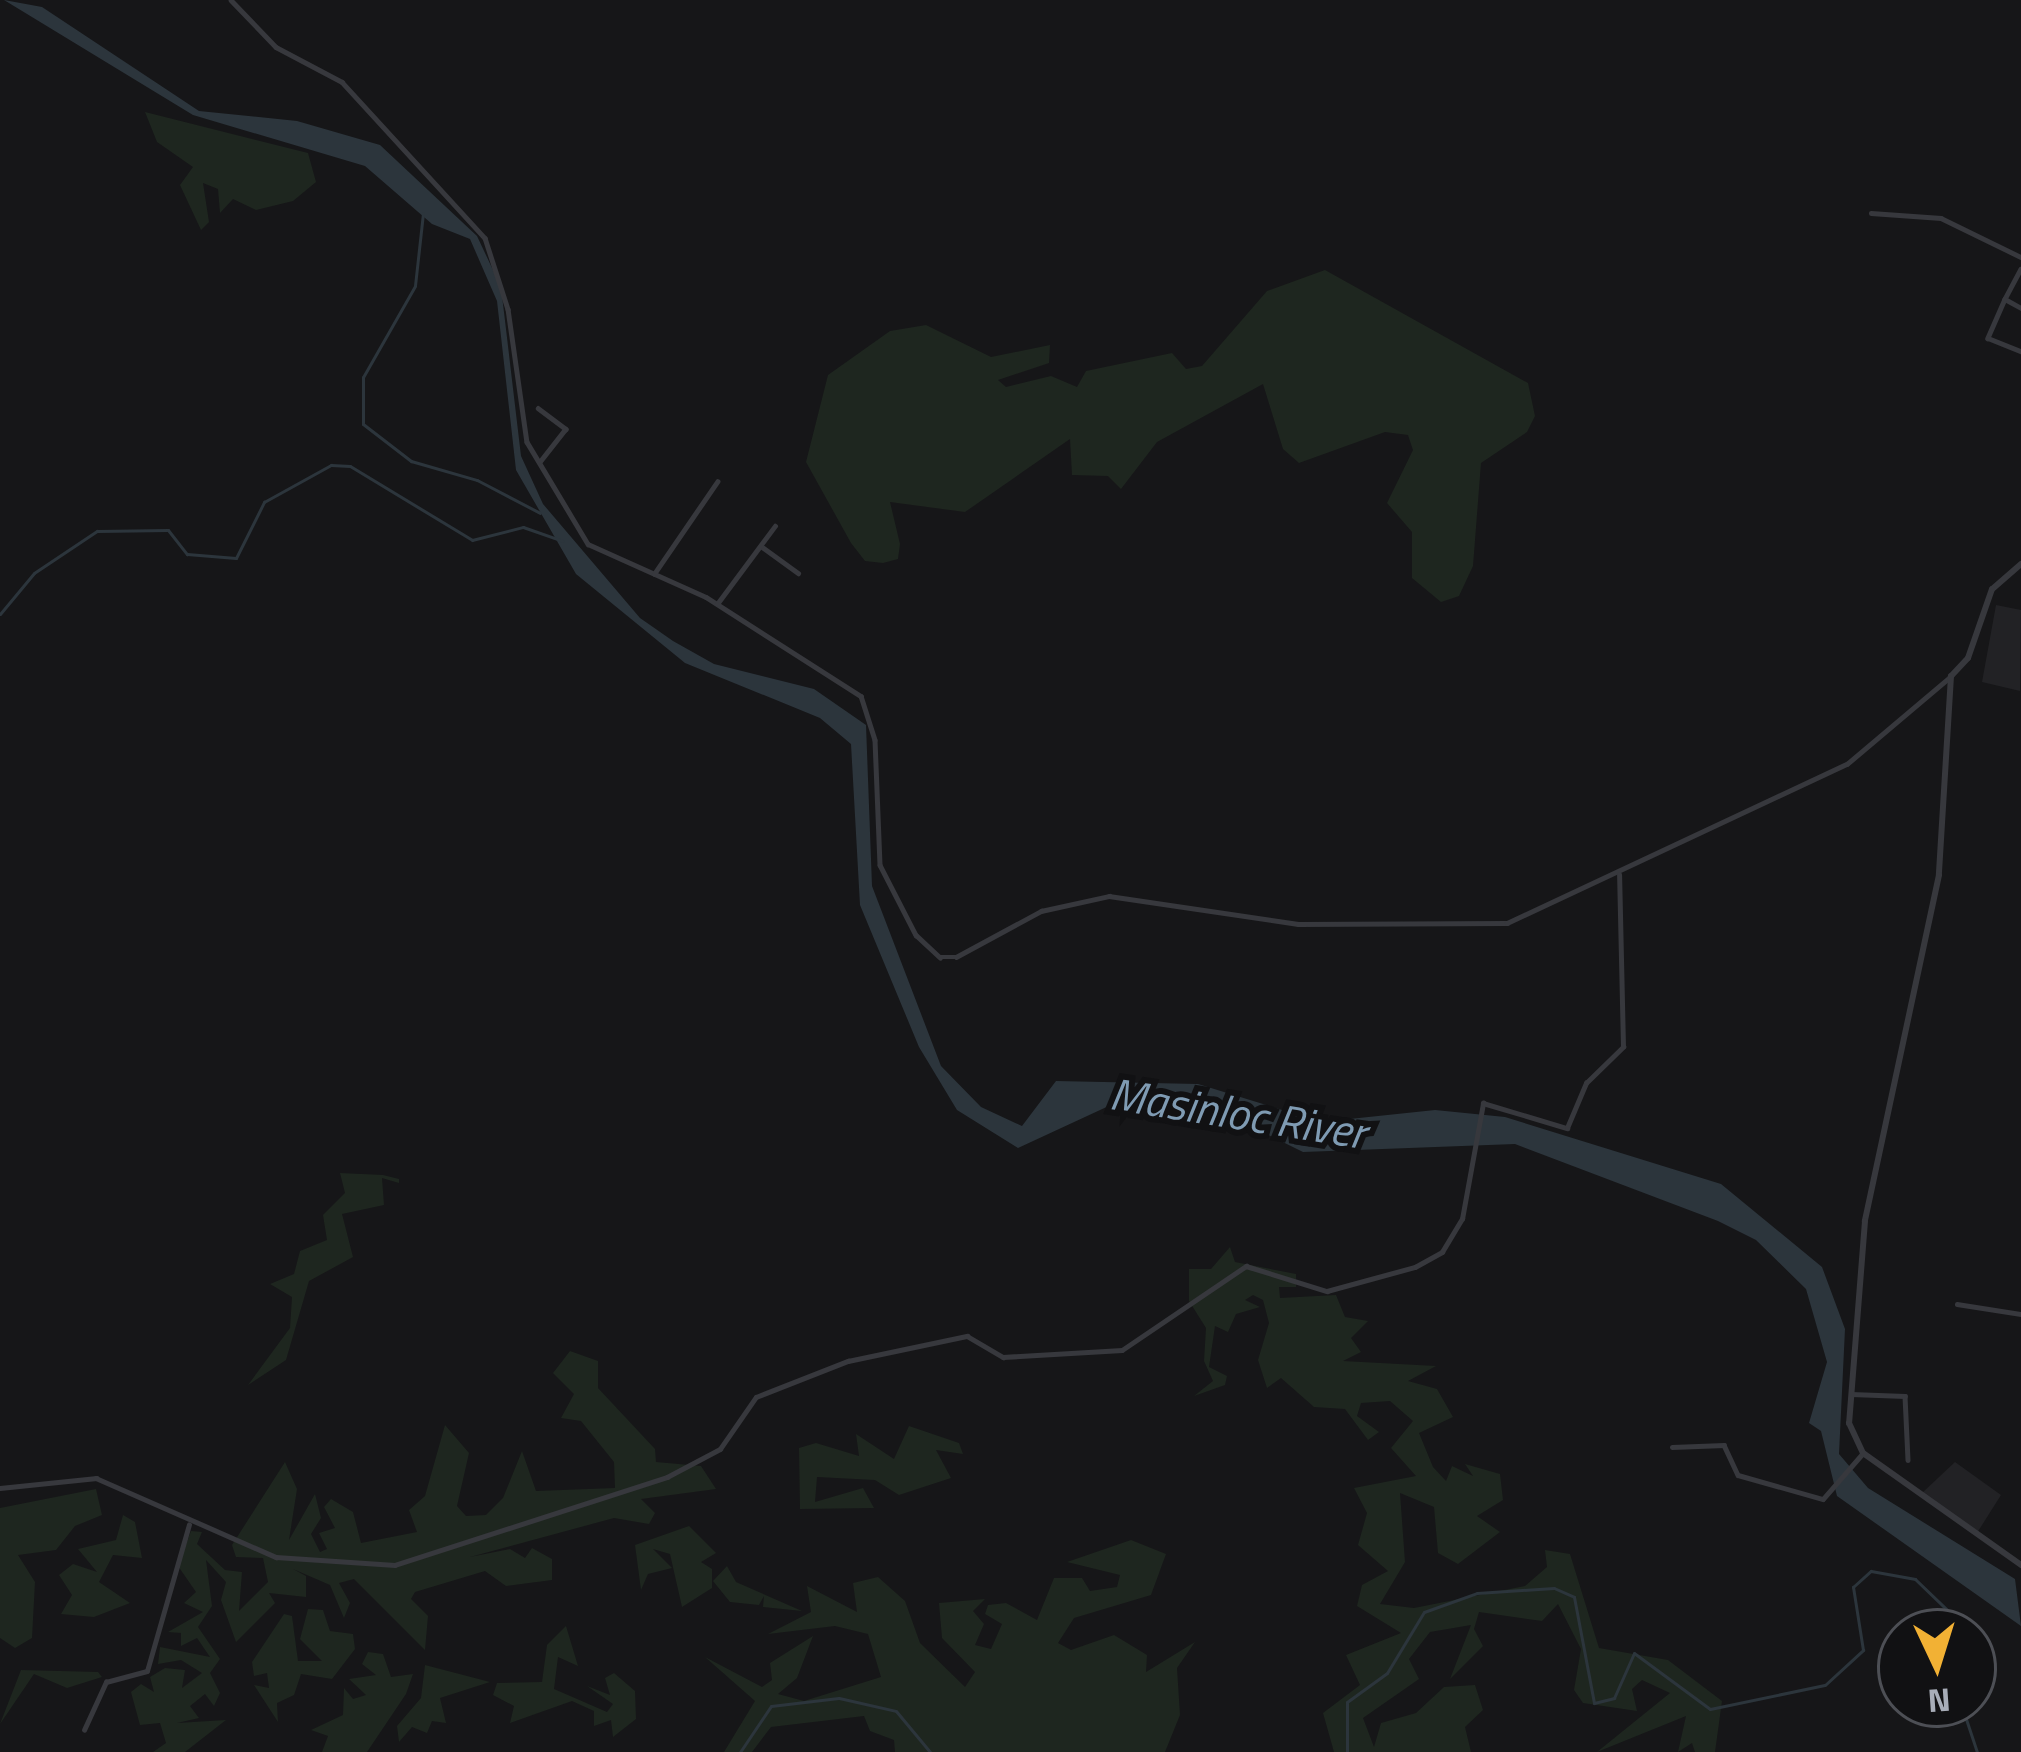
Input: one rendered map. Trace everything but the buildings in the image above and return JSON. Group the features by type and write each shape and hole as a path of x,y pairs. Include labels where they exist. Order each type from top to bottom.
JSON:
{"street":[{"path":"231,0 276,47 342,82 485,238 508,309 524,431 593,550 717,604 861,696 875,740 880,865 916,935 940,957 956,958 1041,911 1108,896 1298,924 1507,923 1619,875 1864,754 1968,658 1992,589 2021,564"},
{"path":"1871,213 1941,218 2021,257"},
{"path":"2021,269 1988,338 2021,351"},
{"path":"2005,299 2021,308"},
{"path":"538,408 566,429 541,461"},
{"path":"654,574 717,482"},
{"path":"717,604 775,526"},
{"path":"760,546 798,573"},
{"path":"1951,676 1939,875 1865,1221 1851,1394 1852,1438 1863,1453 2021,1565"},
{"path":"0,1488 96,1478 189,1525 296,1562 419,1559 690,1467 720,1449 756,1397 848,1361 967,1336 1003,1357 1122,1350 1246,1266 1327,1291 1376,1282 1442,1252 1462,1219 1482,1108 1567,1128 1586,1083 1623,1047 1619,875"},
{"path":"1957,1304 2021,1314"},
{"path":"1851,1394 1905,1396 1908,1460"},
{"path":"1672,1447 1724,1445 1738,1475 1827,1493 1863,1453"},
{"path":"84,1730 106,1682 147,1671 189,1525"}],"shaded area":[{"path":"145,112 308,153 316,182 293,201 256,210 233,199 220,213 218,189 203,183 209,222 201,230 180,185 193,167 157,142"},
{"path":"1325,270 1528,383 1535,416 1527,432 1481,463 1473,566 1459,596 1441,602 1412,578 1412,532 1387,503 1413,450 1408,435 1385,432 1299,463 1283,449 1263,384 1157,442 1121,489 1108,476 1072,475 1070,439 965,512 890,502 900,544 898,559 883,563 865,561 851,543 806,462 828,375 890,331 926,325 991,357 1050,345 1049,363 998,380 1006,387 1051,376 1077,387 1086,371 1172,353 1186,369 1202,366 1267,291"},
{"path":"1996,605 2021,610 2020,691 1982,682"},
{"path":"340,1173 383,1175 399,1183 382,1178 384,1205 342,1214 353,1257 309,1281 286,1360 248,1385 290,1328 292,1297 270,1284 294,1274 300,1251 327,1240 323,1215 345,1193"},
{"path":"1230,1247 1235,1262 1296,1274 1296,1287 1279,1287 1280,1298 1336,1295 1345,1317 1368,1321 1351,1338 1361,1352 1343,1361 1436,1366 1408,1381 1437,1389 1453,1417 1419,1433 1433,1467 1446,1481 1452,1466 1473,1476 1465,1464 1500,1474 1503,1500 1477,1516 1500,1532 1458,1564 1438,1553 1434,1507 1400,1493 1405,1562 1380,1604 1414,1608 1525,1586 1547,1567 1545,1550 1570,1554 1599,1648 1668,1660 1722,1701 1715,1752 1695,1752 1692,1743 1678,1752 1686,1716 1597,1752 1670,1693 1642,1680 1632,1689 1637,1711 1583,1703 1574,1690 1581,1649 1558,1604 1542,1621 1479,1612 1474,1629 1483,1646 1450,1679 1471,1625 1430,1632 1409,1659 1419,1679 1363,1718 1374,1747 1381,1723 1416,1713 1444,1687 1475,1685 1483,1710 1465,1727 1471,1752 1334,1752 1323,1713 1360,1685 1346,1655 1401,1633 1357,1606 1362,1585 1388,1571 1358,1545 1367,1513 1354,1488 1416,1476 1391,1448 1413,1421 1390,1401 1361,1403 1357,1416 1379,1432 1368,1440 1345,1409 1314,1407 1281,1378 1267,1388 1258,1360 1269,1323 1263,1300 1253,1295 1245,1300 1260,1307 1236,1314 1228,1332 1215,1326 1209,1367 1227,1376 1225,1385 1194,1396 1213,1381 1204,1361 1206,1328 1189,1301 1189,1269 1211,1269"},
{"path":"570,1351 598,1361 598,1388 655,1449 656,1462 701,1466 716,1489 641,1499 655,1513 649,1524 614,1518 470,1557 510,1549 525,1558 532,1548 552,1559 552,1580 506,1586 485,1571 415,1592 411,1599 428,1616 425,1650 354,1579 339,1583 350,1603 344,1618 330,1585 293,1569 306,1576 306,1597 269,1593 275,1603 236,1642 221,1600 226,1582 206,1560 212,1606 198,1627 220,1659 210,1673 220,1693 214,1706 205,1694 190,1706 199,1718 177,1723 226,1720 185,1752 153,1752 166,1743 160,1723 140,1725 131,1692 141,1684 154,1692 150,1677 165,1668 185,1670 182,1688 202,1673 181,1660 158,1664 160,1647 210,1657 197,1638 181,1646 181,1633 168,1632 203,1612 184,1603 196,1592 178,1566 191,1531 202,1532 197,1544 225,1570 242,1572 239,1611 268,1582 263,1558 236,1557 232,1545 285,1462 297,1489 289,1540 315,1494 321,1518 311,1534 320,1552 327,1549 319,1533 335,1528 324,1507 331,1499 353,1512 361,1543 417,1532 409,1510 425,1496 445,1425 469,1453 457,1506 466,1516 486,1515 503,1498 522,1451 536,1491 615,1488 614,1462 581,1421 561,1418 574,1394 553,1373"},
{"path":"909,1426 959,1443 963,1454 936,1450 951,1478 899,1495 875,1480 817,1477 815,1502 863,1488 874,1508 800,1509 799,1448 816,1443 859,1456 856,1434 894,1459"},
{"path":"1955,1462 2001,1495 1977,1533 1921,1494"},
{"path":"96,1489 102,1515 75,1526 56,1550 18,1555 35,1582 32,1638 15,1648 0,1638 0,1508"},
{"path":"123,1515 135,1522 142,1558 113,1555 99,1582 130,1603 94,1617 61,1614 72,1595 59,1575 73,1564 97,1572 78,1549 116,1540"},
{"path":"689,1526 716,1553 701,1562 712,1569 712,1588 682,1607 670,1554 653,1549 672,1568 648,1574 641,1590 635,1545"},
{"path":"1131,1540 1166,1554 1151,1595 1074,1618 1058,1643 1071,1650 1114,1635 1147,1655 1146,1672 1195,1642 1177,1668 1180,1715 1165,1752 895,1752 894,1740 870,1731 864,1716 771,1727 752,1752 724,1752 755,1701 705,1657 762,1687 772,1680 770,1663 813,1636 797,1678 778,1694 804,1701 881,1677 868,1634 835,1626 768,1634 811,1612 807,1586 857,1612 853,1583 878,1577 905,1601 920,1643 965,1687 975,1672 942,1638 939,1603 985,1599 973,1611 984,1624 975,1645 991,1649 1002,1624 985,1614 988,1605 1006,1603 1037,1620 1054,1578 1082,1578 1090,1591 1117,1587 1120,1575 1067,1562"},
{"path":"727,1566 736,1582 802,1611 763,1607 764,1596 759,1605 730,1602 713,1581"},
{"path":"308,1609 323,1610 330,1631 353,1634 355,1649 332,1679 301,1674 294,1695 277,1703 278,1722 254,1685 269,1688 267,1673 254,1676 252,1662 284,1614 292,1616 298,1661 322,1661 300,1639"},
{"path":"566,1626 578,1666 558,1657 554,1689 607,1712 613,1704 587,1686 610,1695 605,1678 614,1673 635,1691 636,1719 613,1737 611,1720 594,1726 594,1711 572,1701 510,1723 514,1706 493,1695 497,1683 542,1682 547,1645"},
{"path":"368,1652 383,1654 391,1677 413,1674 406,1694 367,1752 322,1752 328,1736 311,1730 343,1715 344,1688 353,1699 366,1695 349,1679 376,1675 362,1664"},
{"path":"425,1665 490,1682 440,1698 446,1723 432,1721 427,1733 412,1727 399,1742 397,1726 421,1698"},
{"path":"21,1670 98,1672 102,1677 67,1688 34,1674 0,1724"}],"water":[{"name":"Masinloc River","path":"4,0 42,7 199,111 297,121 380,145 477,236 501,287 521,456 543,504 640,618 673,641 714,664 814,689 866,725 872,886 941,1066 981,1107 1022,1126 1056,1081 1198,1084 1321,1122 1435,1110 1505,1117 1721,1184 1822,1267 1845,1329 1839,1454 1868,1488 2015,1579 2021,1626 1837,1496 1821,1431 1809,1423 1827,1362 1806,1289 1756,1240 1718,1221 1515,1144 1303,1152 1248,1125 1126,1098 1018,1148 957,1110 919,1047 860,905 851,744 820,718 685,663 576,574 516,470 497,301 470,239 432,224 365,166 193,115"}],"waterway":[{"path":"423,213 415,286 363,377 363,424 411,461 477,480 540,513"},
{"path":"0,614 34,573 97,531 168,530 187,554 236,558 264,502 331,465 350,466 472,540 523,527 563,541"},
{"path":"1347,1752 1347,1702 1387,1673 1424,1612 1477,1593 1554,1588 1574,1597 1594,1703 1614,1698 1634,1653 1710,1709 1825,1685 1863,1650 1853,1587 1871,1571 1915,1579 1945,1608"},
{"path":"740,1752 771,1706 839,1698 896,1711 930,1752"},
{"path":"1969,1728 1977,1752"}]}
